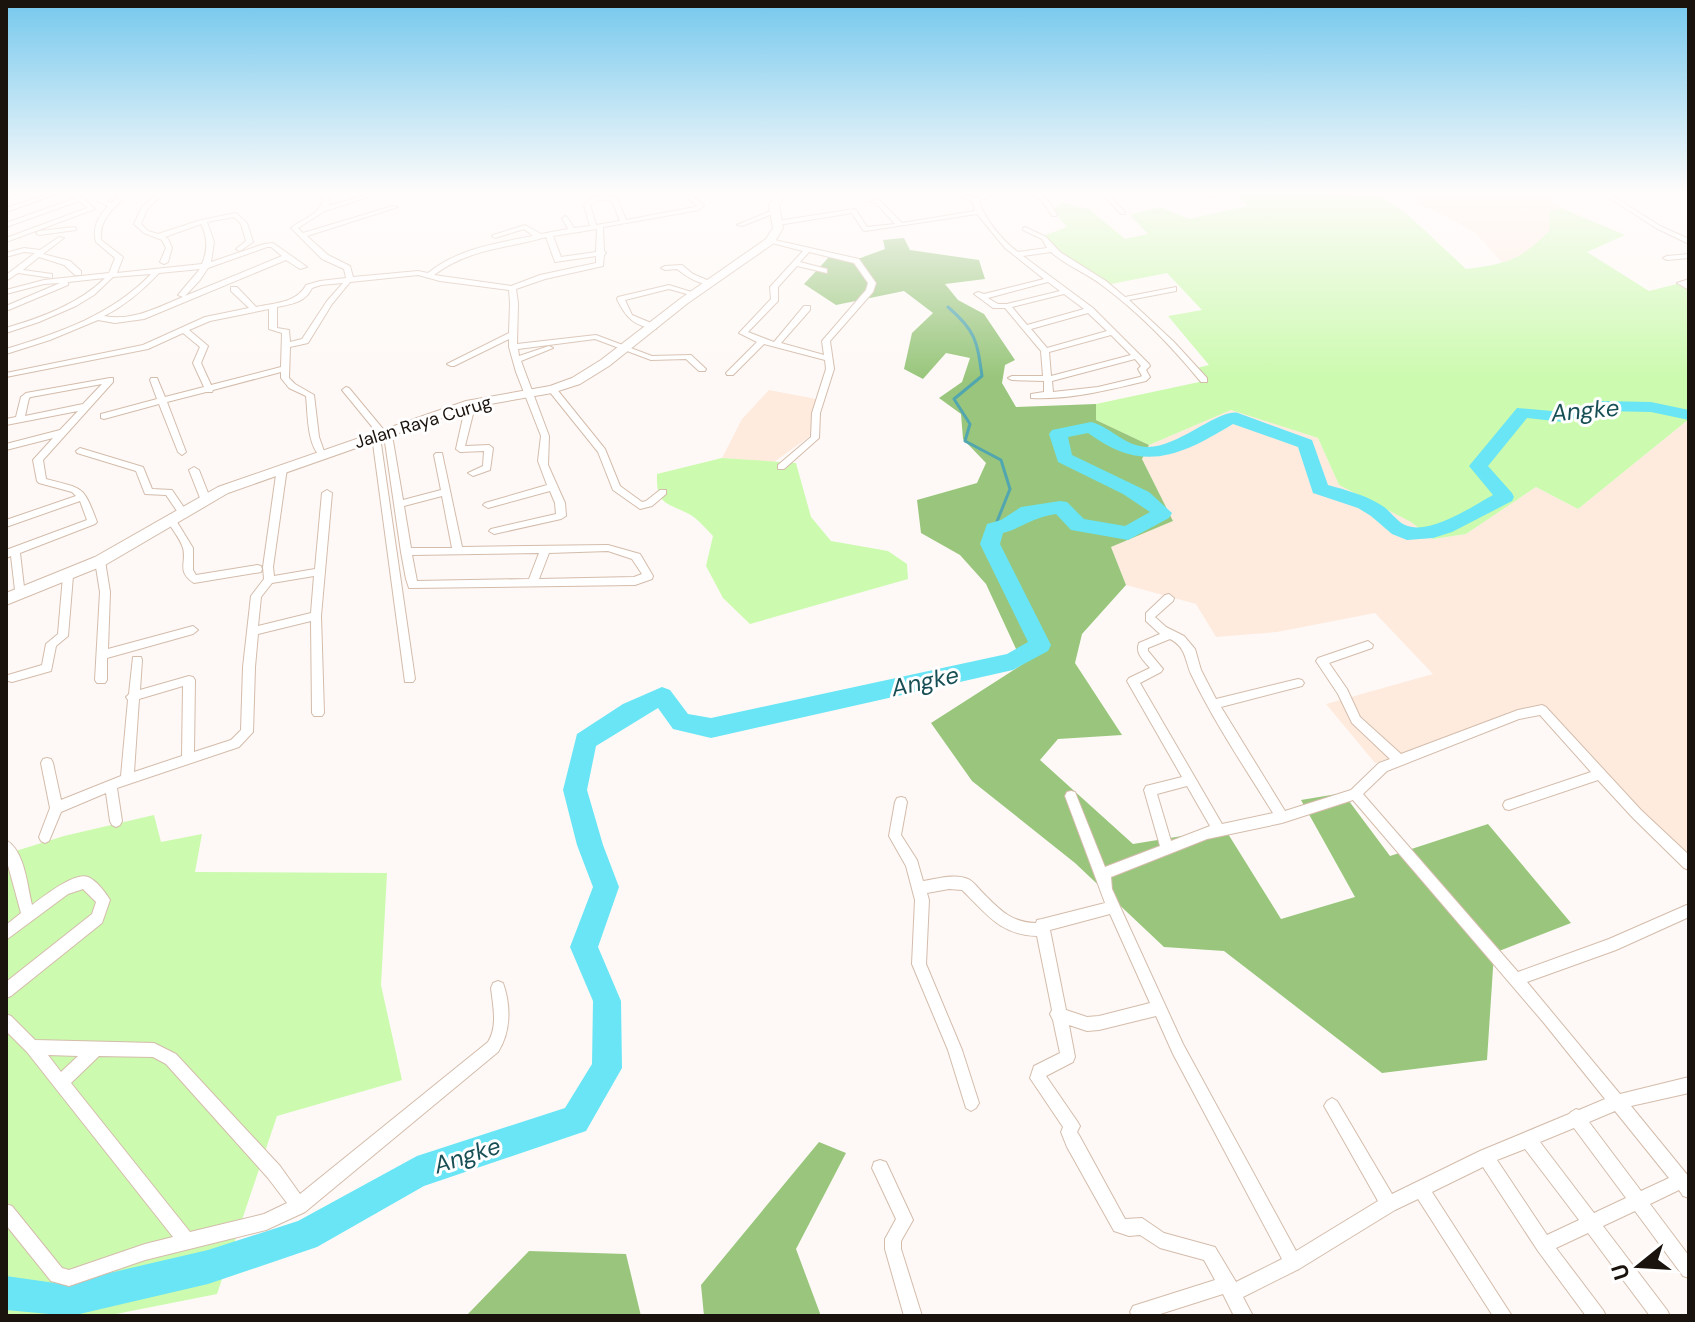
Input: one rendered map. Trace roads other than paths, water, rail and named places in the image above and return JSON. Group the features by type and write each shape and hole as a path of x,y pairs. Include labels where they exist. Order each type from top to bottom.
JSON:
{"main road":[{"name":"Jalan Raya Curug","path":"6,599 100,561 205,498 282,468 470,404 552,389 589,374 752,254"}],"street":[{"path":"6,279 39,254"},
{"path":"42,254 75,267 78,273"},
{"path":"115,254 119,257 115,272 96,291 8,330 10,351 99,318 137,300 166,265 168,254"},
{"path":"176,301 193,285 208,262 210,254"},
{"path":"208,262 228,254"},
{"path":"18,271 40,280 69,280 166,265 208,262 237,254"},
{"path":"283,254 303,267"},
{"path":"322,254 347,268 349,280"},
{"path":"431,274 440,263 476,254"},
{"path":"554,254 558,260 598,254"},
{"path":"6,375 154,344 208,319 299,299 314,285 431,274 440,279 512,288 596,265 602,254"},
{"path":"804,254 774,287 775,299 743,333 828,358"},
{"path":"781,467 815,438 816,413 830,372 828,335 870,290 872,283 858,262 823,254"},
{"path":"1020,254 1038,267 1047,280 1067,291 1090,310 1146,366 1142,369 1146,377 1143,379 1098,390 1034,396"},
{"path":"1057,254 1096,276 1124,299 1182,352 1204,380"},
{"path":"1667,258 1689,256"},
{"path":"99,318 141,317 287,257"},
{"path":"796,263 824,271"},
{"path":"99,318 132,297 166,265"},
{"path":"665,268 679,267 694,278 710,283"},
{"path":"6,292 40,280 78,273 158,270"},
{"path":"6,309 35,299 69,280"},
{"path":"285,346 305,341 329,307 333,295 349,280"},
{"path":"1047,280 982,295 996,306 1007,306 1067,291"},
{"path":"1689,281 1681,283 1689,288"},
{"path":"193,285 212,287"},
{"path":"653,327 629,316 621,299 669,287 694,294"},
{"path":"494,531 561,516 562,508 541,456 546,444 545,435 526,394 513,347 512,288"},
{"path":"234,289 254,309"},
{"path":"1124,299 1173,289"},
{"path":"273,306 273,329 286,331 287,381 310,395 315,437 321,454"},
{"path":"1007,306 1045,351 1049,396"},
{"path":"776,344 807,308"},
{"path":"1026,328 1090,310"},
{"path":"185,331 204,346 197,363 209,390"},
{"path":"1045,351 1113,332"},
{"path":"451,364 512,335"},
{"path":"147,337 154,344"},
{"path":"513,347 596,337 651,358 688,357 702,369"},
{"path":"730,373 762,341"},
{"path":"516,360 563,342"},
{"path":"1012,378 1048,379 1137,356"},
{"path":"104,416 285,368"},
{"path":"20,419 25,397 29,395 110,380 38,460"},
{"path":"154,380 182,452"},
{"path":"552,389 602,451 616,488 640,506 649,504 663,492"},
{"path":"346,390 389,441 406,552 413,585 635,581 648,576 636,556 618,550 406,552"},
{"path":"470,404 470,416 462,429 460,449 489,448 487,468 473,473"},
{"path":"6,422 88,406"},
{"path":"6,447 65,432"},
{"path":"380,434 409,679"},
{"path":"19,587 10,553 92,522 83,497 75,490 42,481 34,441"},
{"path":"80,451 140,469 148,492 169,492 188,548 188,571 194,579 257,569"},
{"path":"439,455 458,551"},
{"path":"56,808 127,779 235,744 247,732 256,596 269,580 269,556 282,468"},
{"path":"194,470 205,498"},
{"path":"488,505 552,487"},
{"path":"399,504 447,492"},
{"path":"318,713 316,616 327,493"},
{"path":"6,524 83,497"},
{"path":"533,581 545,550"},
{"path":"100,561 105,592 101,680"},
{"path":"269,580 318,572"},
{"path":"12,678 47,668 51,644 63,638 68,576"},
{"path":"1169,598 1151,613 1150,618 1180,639 1191,652 1195,670 1213,704 1282,817"},
{"path":"253,631 316,616"},
{"path":"103,655 193,630"},
{"path":"1170,634 1143,646 1143,652 1157,669 1133,681 1219,830"},
{"path":"1368,645 1322,661 1343,692 1356,720 1399,760"},
{"path":"127,779 137,660"},
{"path":"132,697 189,680 188,759"},
{"path":"1213,704 1298,683"},
{"path":"1103,879 1112,869 1219,830 1282,817 1355,794 1383,767 1518,715 1542,710 1689,864"},
{"path":"45,837 56,808 47,763"},
{"path":"1509,805 1601,774"},
{"path":"1167,849 1150,790 1191,780"},
{"path":"111,786 116,821"},
{"path":"1355,794 1685,1185 1636,1200 1544,1245"},
{"path":"1071,796 1113,907 1160,1008 1201,1094 1293,1263"},
{"path":"901,802 895,836 912,864 919,888 922,930 919,964 955,1050 971,1103"},
{"path":"6,846 28,916"},
{"path":"6,933 64,889 85,882 103,900 97,918 6,991"},
{"path":"919,888 965,884 1017,931 1041,930"},
{"path":"1113,907 1042,925 1057,1014 1068,1057 1039,1071 1038,1078 1072,1126 1069,1132 1073,1141 1120,1225 1129,1228 1142,1226 1160,1240 1209,1253 1244,1316"},
{"path":"1515,980 1611,945 1689,910"},
{"path":"6,1212 57,1275 69,1278 186,1240 266,1222 299,1206 493,1047 500,1038 502,1027 498,988"},
{"path":"1057,1014 1087,1024 1160,1008"},
{"path":"6,1021 32,1047 186,1240"},
{"path":"32,1047 154,1050 171,1059 274,1172 299,1206"},
{"path":"60,1083 97,1048"},
{"path":"1139,1312 1230,1288 1293,1263 1389,1204 1576,1117 1617,1102 1689,1085"},
{"path":"1332,1106 1389,1204"},
{"path":"1576,1117 1689,1270"},
{"path":"1528,1140 1661,1316"},
{"path":"1486,1157 1544,1245 1597,1316"},
{"path":"880,1168 905,1220 893,1239 893,1249 913,1316"},
{"path":"1421,1189 1503,1316"}],"waterway":[{"path":"948,307 974,337 982,376 954,399 970,424 965,441 1001,460 1010,489 994,529"},
{"name":"Angke","path":"6,1293 62,1301 208,1267 305,1235 417,1172 575,1120 607,1068 607,1001 584,947 606,887 590,845 575,790 585,741 631,711 662,696 681,722 711,728 1013,661 1040,645 990,544 994,529 1008,525 1028,512 1060,507 1078,525 1128,533 1162,513 1143,496 1064,458 1058,434 1091,427 1128,450 1146,453 1179,446 1232,417 1306,444 1320,489 1371,507 1402,532 1420,533 1458,522 1505,497 1478,466 1523,412 1563,417 1602,406 1651,407 1689,415"}]}
